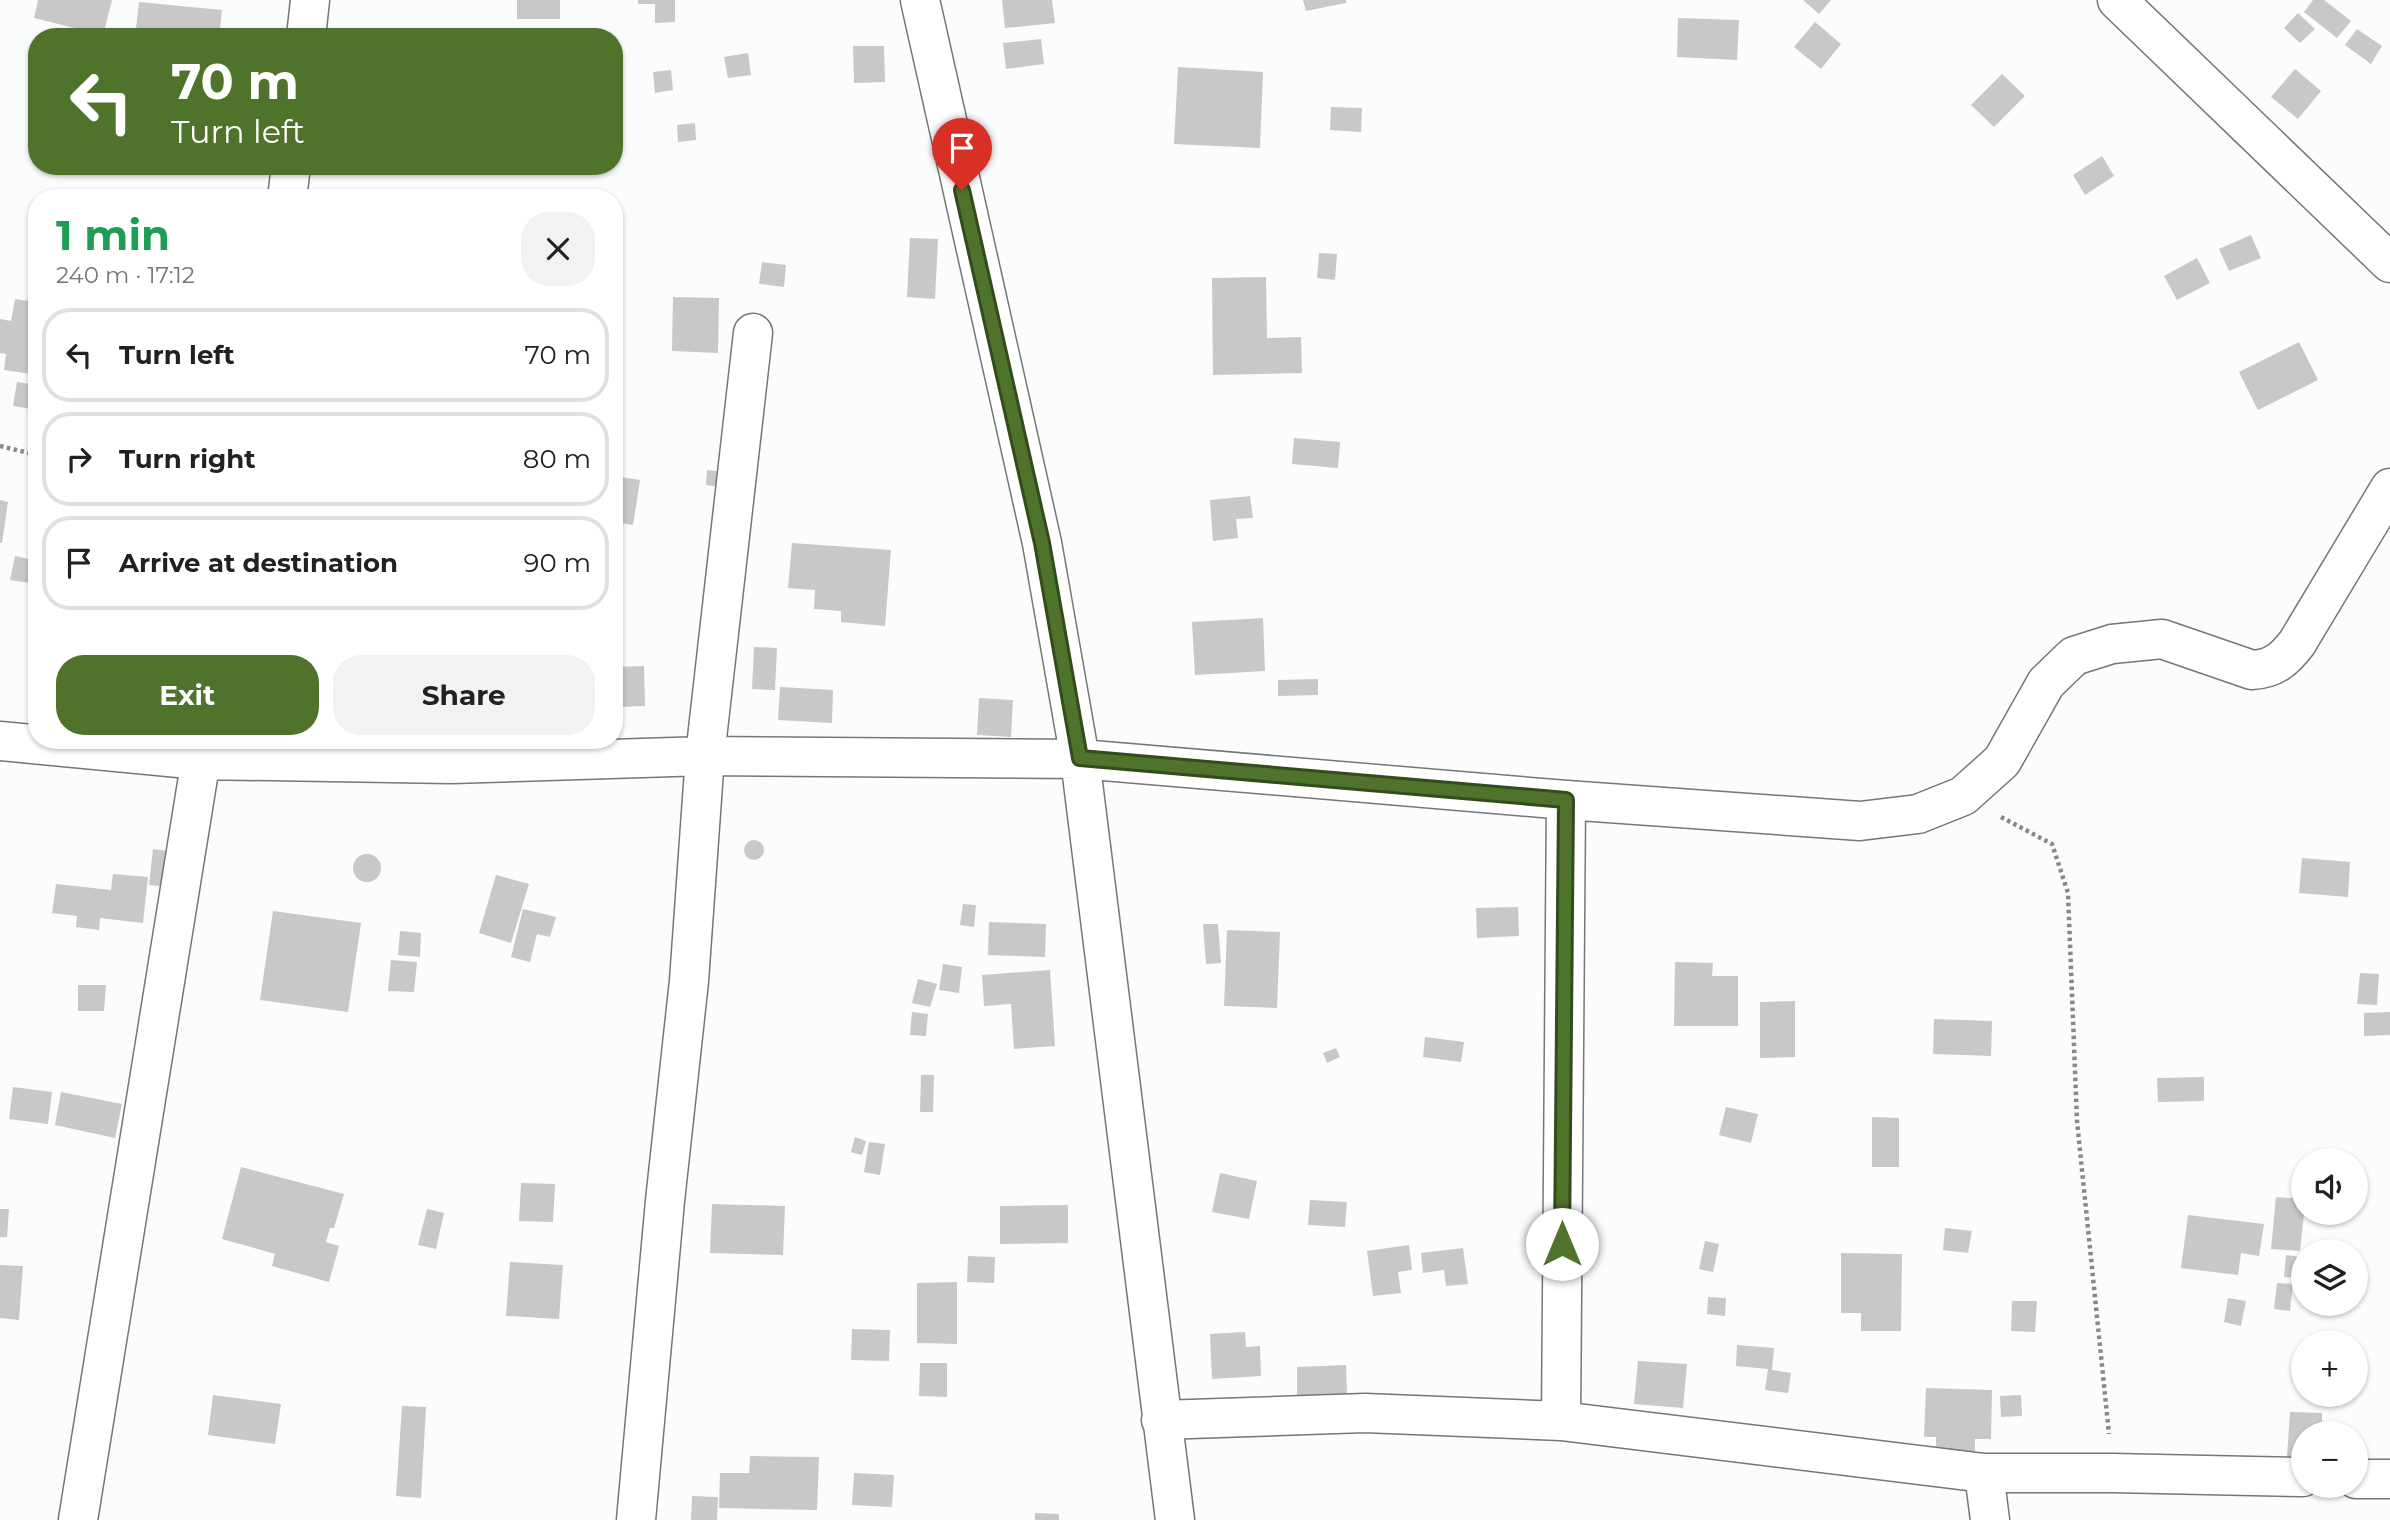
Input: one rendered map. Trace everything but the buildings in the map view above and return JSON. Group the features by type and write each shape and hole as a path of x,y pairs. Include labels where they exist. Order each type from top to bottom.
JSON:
{"street":[{"path":"307,28 310,0"},
{"path":"920,0 1042,543 1080,758 1175,1520"},
{"path":"2117,0 2390,263"},
{"path":"636,1520 665,1201 689,981 705,756 753,333"},
{"path":"180,749 451,764 705,756 1080,758 1566,800 1860,821 1918,814 1963,796 2002,761 2046,683 2074,656 2112,644 2162,639 2252,670 2266,669 2283,660 2297,643 2390,488"},
{"path":"0,741 28,742"},
{"path":"78,1520 202,750"},
{"path":"1561,1421 1566,800"},
{"path":"1161,1420 1365,1412 1561,1421 1984,1473 2291,1477"},
{"path":"1984,1473 1990,1520"},
{"path":"2368,1479 2390,1479"}],"path":[{"path":"0,446 28,453"},
{"path":"1963,796 2052,844 2068,892 2077,1121 2112,1473"}],"route":[{"path":"962,190 1042,543 1080,758 1566,800 1562,1244"}]}
